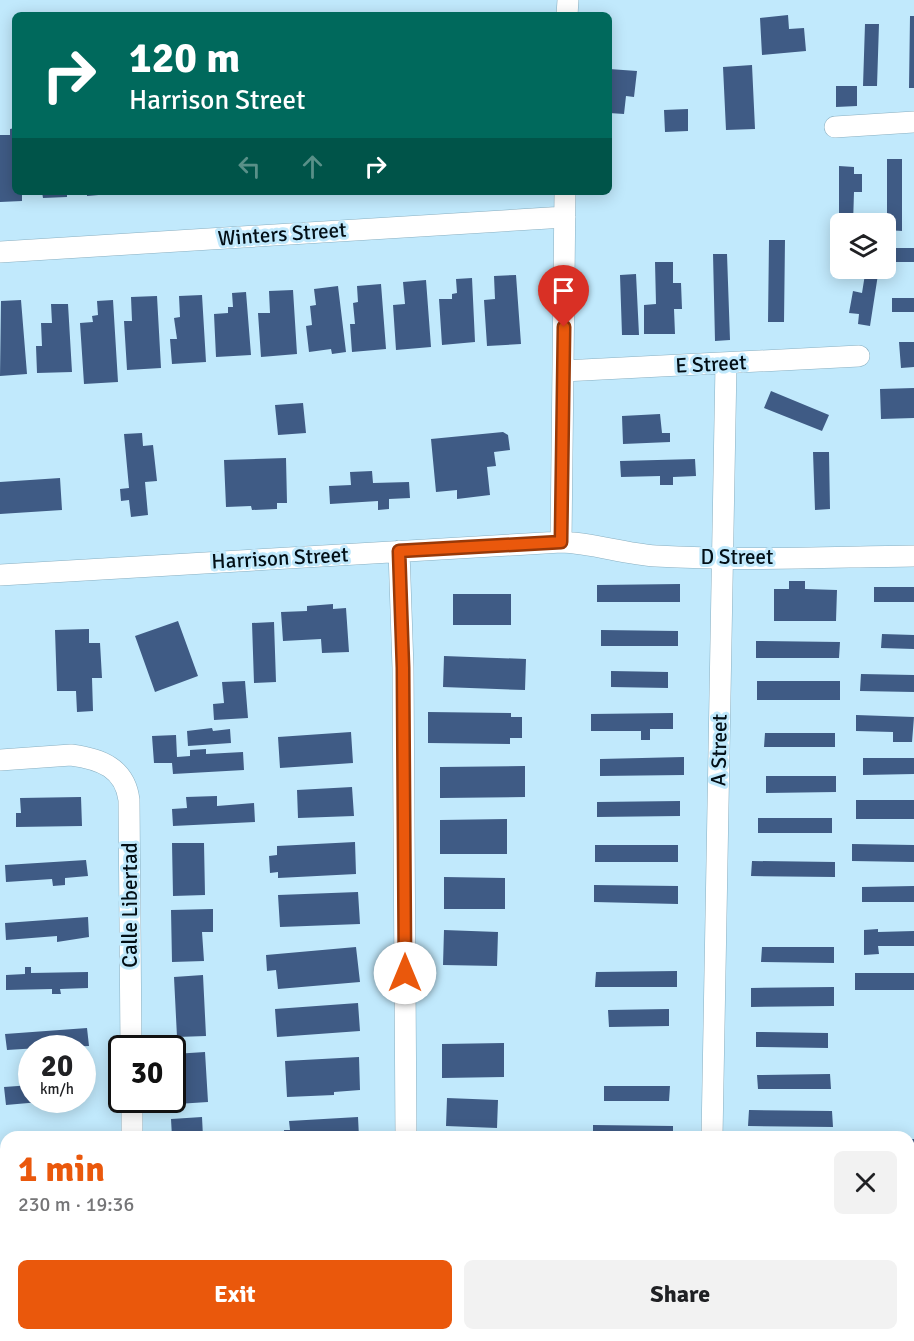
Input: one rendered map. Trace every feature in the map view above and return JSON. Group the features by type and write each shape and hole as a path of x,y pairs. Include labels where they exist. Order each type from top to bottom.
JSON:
{"street":[{"path":"835,127 914,122"},
{"path":"561,542 565,195"},
{"name":"Winters Street","path":"0,252 565,217"},
{"name":"E Street","path":"563,370 859,356"},
{"name":"A Street","path":"712,1131 726,364"},
{"name":"D Street","path":"561,542 578,542 647,555 722,558 914,556"},
{"name":"Harrison Street","path":"0,575 561,542"},
{"path":"399,551 403,668 406,1131"},
{"name":"Calle Libertad","path":"0,760 71,755 92,759 112,768 124,782 129,800 131,1035"},
{"path":"132,1113 132,1131"}],"building":[{"path":"788,15 789,29 804,28 806,51 762,55 760,18"},
{"path":"910,16 914,16 914,88 909,88"},
{"path":"865,24 879,24 877,86 863,86"},
{"path":"752,65 755,129 726,130 723,67"},
{"path":"612,69 637,71 634,97 626,96 624,114 612,113"},
{"path":"836,86 857,86 857,106 836,107"},
{"path":"688,109 688,131 665,132 664,110"},
{"path":"12,129 12,195 22,195 22,201 0,202 0,135 10,135"},
{"path":"887,159 902,159 902,231 896,231 896,213 887,213"},
{"path":"839,166 854,167 854,174 862,174 862,192 854,192 853,213 839,213"},
{"path":"42,195 67,195 67,197 43,198"},
{"path":"769,240 785,240 784,322 768,322"},
{"path":"896,248 914,248 914,262 896,262"},
{"path":"713,254 727,254 730,340 715,341"},
{"path":"655,262 673,262 673,283 681,283 682,309 674,309 675,334 644,334 644,305 656,304"},
{"path":"636,274 639,335 622,335 620,275"},
{"path":"516,275 521,344 487,346 484,300 495,299 494,276"},
{"path":"472,278 475,342 442,345 439,299 452,299 452,294 457,293 456,279"},
{"path":"864,279 877,279 870,326 858,324 859,314 849,313 853,291 862,293"},
{"path":"426,280 431,347 396,350 393,305 405,304 403,282"},
{"path":"381,284 386,349 352,352 350,324 355,324 353,303 358,302 357,286"},
{"path":"338,286 346,352 332,354 331,349 309,352 306,326 312,325 310,306 316,305 314,289"},
{"path":"293,290 297,354 261,357 258,313 270,313 269,291"},
{"path":"246,292 251,355 216,357 214,314 228,313 228,307 233,307 232,293"},
{"path":"202,295 206,362 172,364 170,339 177,339 174,318 180,317 179,296"},
{"path":"157,296 161,368 127,370 124,321 132,321 131,297"},
{"path":"892,298 914,298 914,312 892,312"},
{"path":"21,300 27,374 0,376 1,301"},
{"path":"113,300 118,382 84,384 80,323 93,322 92,316 98,315 97,301"},
{"path":"51,304 68,304 72,372 37,373 36,346 42,346 41,323 52,323"},
{"path":"899,342 914,342 914,367 901,368"},
{"path":"914,388 914,418 881,419 880,389"},
{"path":"771,391 829,415 822,431 764,408"},
{"path":"303,403 306,433 278,435 275,405"},
{"path":"660,414 662,433 670,433 670,442 623,444 622,416"},
{"path":"503,432 508,435 510,450 494,452 496,466 487,467 490,495 457,499 457,490 436,492 431,439"},
{"path":"142,433 143,446 153,445 157,481 145,482 148,515 131,517 129,500 121,501 120,489 129,488 124,434"},
{"path":"813,452 829,452 830,509 815,510"},
{"path":"286,458 287,503 277,503 277,509 252,510 251,506 226,507 224,460"},
{"path":"695,459 696,476 673,477 673,485 660,485 660,476 621,477 620,461"},
{"path":"372,471 373,483 409,482 410,498 389,499 389,509 378,510 378,501 330,504 329,486 351,485 350,472"},
{"path":"60,478 62,510 0,514 0,482"},
{"path":"789,581 805,581 805,589 837,590 836,621 774,621 774,589 789,589"},
{"path":"680,584 680,602 597,602 597,585"},
{"path":"874,587 914,587 914,602 874,602"},
{"path":"453,594 511,594 511,625 453,625"},
{"path":"333,604 333,609 346,608 349,652 322,653 321,639 283,641 281,612 307,611 307,606"},
{"path":"178,621 198,676 155,692 135,636"},
{"path":"274,622 276,682 254,683 252,623"},
{"path":"89,629 89,643 100,643 102,678 92,678 93,711 77,712 76,691 57,691 55,630"},
{"path":"601,630 678,631 678,646 601,646"},
{"path":"882,634 914,635 914,649 881,648"},
{"path":"756,641 840,642 839,658 756,658"},
{"path":"444,656 526,659 525,690 443,687"},
{"path":"611,671 668,672 668,688 611,687"},
{"path":"861,674 914,675 914,692 860,691"},
{"path":"245,681 248,718 214,720 213,704 224,703 222,682"},
{"path":"757,681 840,681 840,700 757,700"},
{"path":"428,712 511,713 511,717 522,717 522,738 510,738 510,744 428,743"},
{"path":"673,713 673,729 650,729 650,740 641,740 641,731 591,731 591,714"},
{"path":"856,715 914,717 912,742 893,742 893,732 856,731"},
{"path":"212,728 213,731 230,729 231,743 188,746 187,731"},
{"path":"351,732 353,763 280,768 278,737"},
{"path":"765,733 835,733 835,747 764,747"},
{"path":"176,735 177,757 190,756 190,750 206,749 206,754 243,752 244,770 173,774 172,763 154,763 152,736"},
{"path":"684,757 684,775 600,776 600,759"},
{"path":"863,758 914,758 914,774 863,775"},
{"path":"525,766 525,797 440,798 440,767"},
{"path":"766,776 836,776 836,792 766,793"},
{"path":"352,787 354,816 298,818 297,790"},
{"path":"217,796 217,806 254,803 255,822 173,826 172,809 187,808 186,797"},
{"path":"81,797 82,826 16,827 16,813 21,813 20,798"},
{"path":"856,800 914,800 914,819 856,819"},
{"path":"680,801 680,816 597,817 597,802"},
{"path":"758,818 832,818 832,833 758,833"},
{"path":"507,819 507,854 440,854 440,820"},
{"path":"355,842 356,874 278,878 278,872 270,873 269,856 277,855 277,846"},
{"path":"172,843 204,843 205,895 173,896"},
{"path":"852,844 914,845 914,862 852,861"},
{"path":"595,845 678,845 678,862 595,862"},
{"path":"86,860 88,876 65,878 65,885 53,886 52,879 6,882 5,865"},
{"path":"752,861 835,862 835,877 751,876"},
{"path":"444,877 505,878 505,909 444,909"},
{"path":"594,885 678,886 678,904 594,902"},
{"path":"914,886 914,902 862,902 862,887"},
{"path":"358,892 360,924 280,927 278,895"},
{"path":"213,909 213,932 202,932 204,961 172,962 171,910"},
{"path":"88,917 89,937 57,942 57,936 6,940 5,923"},
{"path":"878,929 878,932 914,931 914,946 878,946 879,954 864,955 864,930"},
{"path":"444,930 498,932 497,966 443,965"},
{"path":"356,947 360,982 278,989 276,970 267,971 266,955"},
{"path":"762,947 834,947 834,963 761,962"},
{"path":"25,967 31,967 31,973 88,972 88,988 60,989 61,994 52,994 52,989 6,990 6,975 25,974"},
{"path":"677,971 677,987 595,987 596,972"},
{"path":"855,973 914,973 914,990 855,990"},
{"path":"203,975 206,1036 177,1035 174,977"},
{"path":"834,987 834,1006 751,1007 751,988"},
{"path":"358,1003 360,1031 277,1037 275,1009"},
{"path":"669,1009 669,1026 609,1027 608,1010"},
{"path":"87,1028 88,1035 18,1035 18,1049 7,1050 5,1034"},
{"path":"756,1032 828,1033 828,1048 756,1047"},
{"path":"504,1043 504,1077 442,1078 442,1044"},
{"path":"205,1052 208,1102 186,1103 186,1053"},
{"path":"359,1057 360,1090 334,1092 334,1095 287,1097 285,1061"},
{"path":"830,1074 831,1089 758,1089 757,1075"},
{"path":"18,1086 18,1104 6,1105 4,1087"},
{"path":"604,1086 670,1086 669,1101 604,1101"},
{"path":"447,1098 498,1100 497,1128 446,1126"},
{"path":"749,1110 832,1111 833,1127 748,1126"},
{"path":"202,1117 203,1131 172,1131 171,1119"},
{"path":"358,1117 359,1131 284,1131 290,1130 289,1121"},
{"path":"593,1125 673,1126 673,1131 593,1131"}],"route":[{"path":"405,973 403,668 399,551 561,542 564,327"}]}
